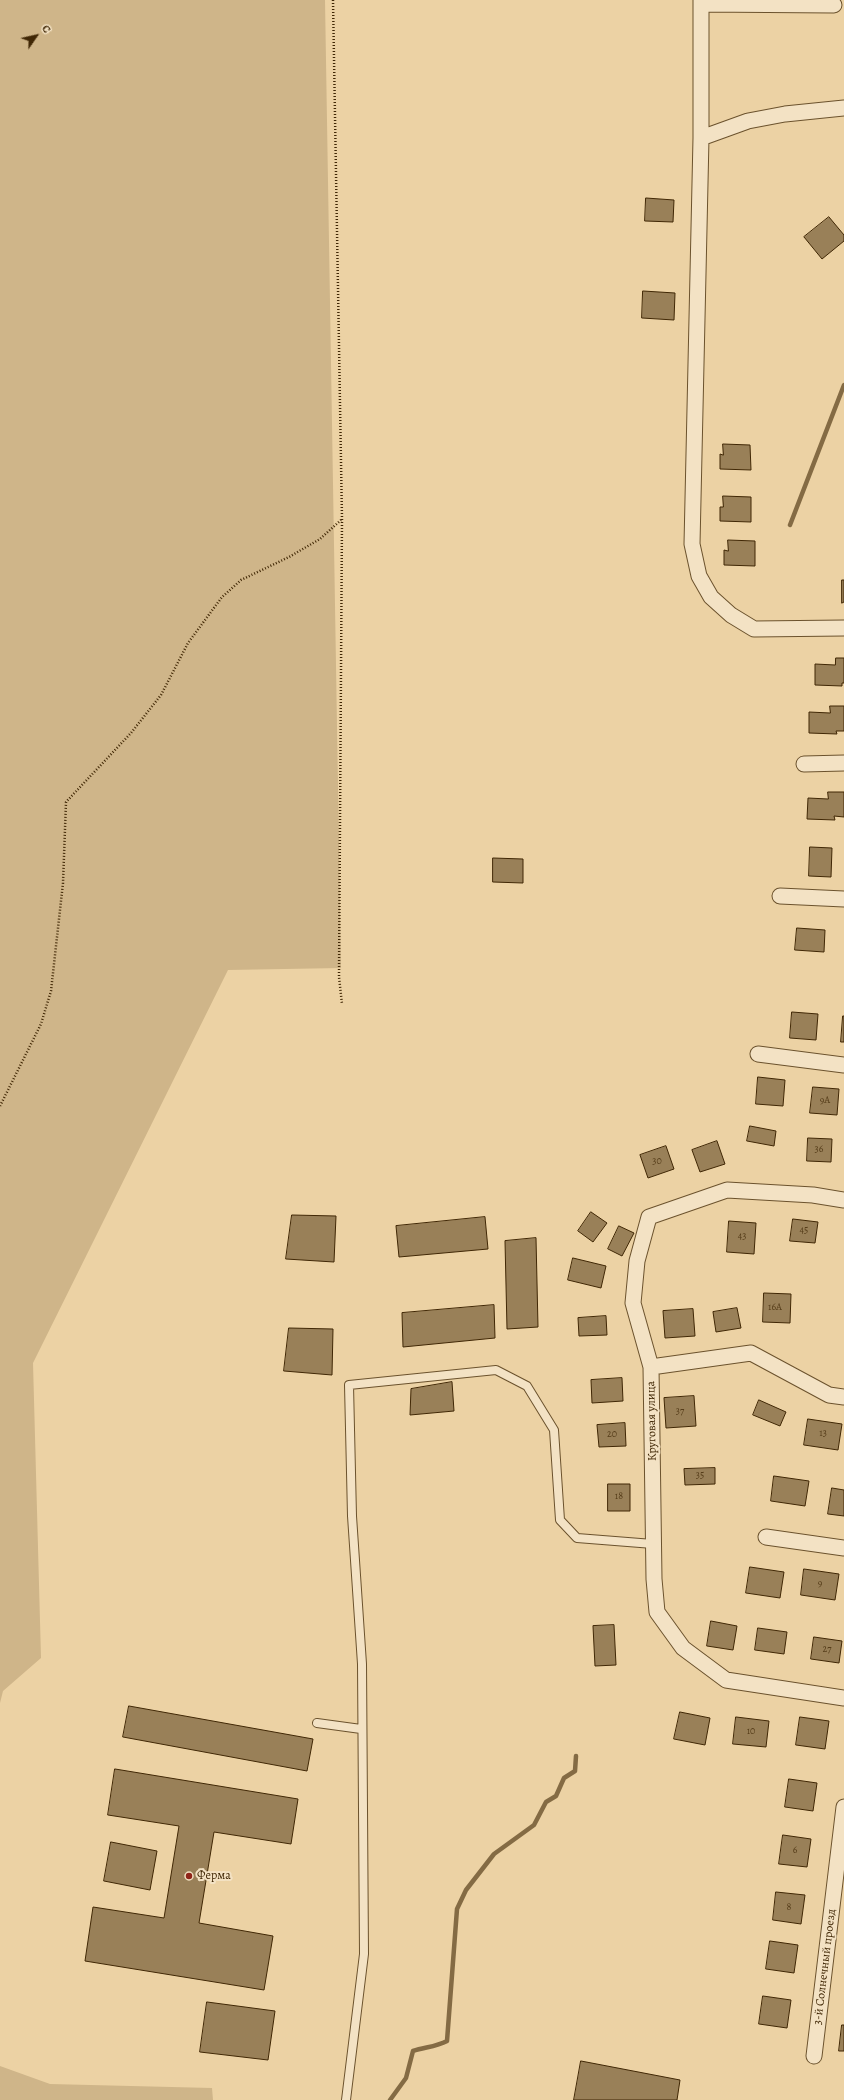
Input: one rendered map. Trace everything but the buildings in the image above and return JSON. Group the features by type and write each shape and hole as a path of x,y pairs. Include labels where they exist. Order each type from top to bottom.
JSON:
{"street":[{"path":"834,6 701,2 701,138 692,544 699,576 711,597 731,616 754,629 844,628"},
{"path":"701,138 748,121 785,114 844,108"},
{"path":"804,764 844,763"},
{"path":"780,896 844,899"},
{"path":"758,1054 844,1065"},
{"name":"Круговая улица","path":"844,1200 813,1195 727,1190 649,1217 637,1261 633,1303 651,1367 653,1544 657,1612 683,1648 726,1680 844,1698"},
{"path":"651,1367 751,1353 829,1395 844,1397"},
{"path":"766,1537 844,1548"},
{"name":"3-й Солнечный проезд","path":"814,2056 844,1807"}],"lane":[{"path":"346,2100 364,1954 361,1729 362,1664 352,1516 349,1385 496,1370 528,1386 554,1430 560,1520 577,1538 653,1544"},
{"path":"317,1723 361,1729"}],"path":[{"path":"333,0 342,519 339,977 342,1004"},
{"path":"0,1106 41,1024 51,992 64,883 66,802 131,733 161,695 188,644 222,597 242,580 289,557 320,539 342,519"}],"shaded area":[{"path":"0,0 325,0 341,968 228,970 33,1363 41,1658 3,1691 0,1703"},
{"path":"0,2066 50,2084 212,2088 213,2100 0,2100"}],"waterway":[{"path":"790,525 844,385"},
{"path":"390,2100 406,2078 413,2051 439,2045 447,2041 457,1909 466,1890 494,1854 534,1825 546,1802 556,1796 564,1778 575,1771 576,1756"}],"place":[{"name":"Ферма","path":"189,1876"}]}
